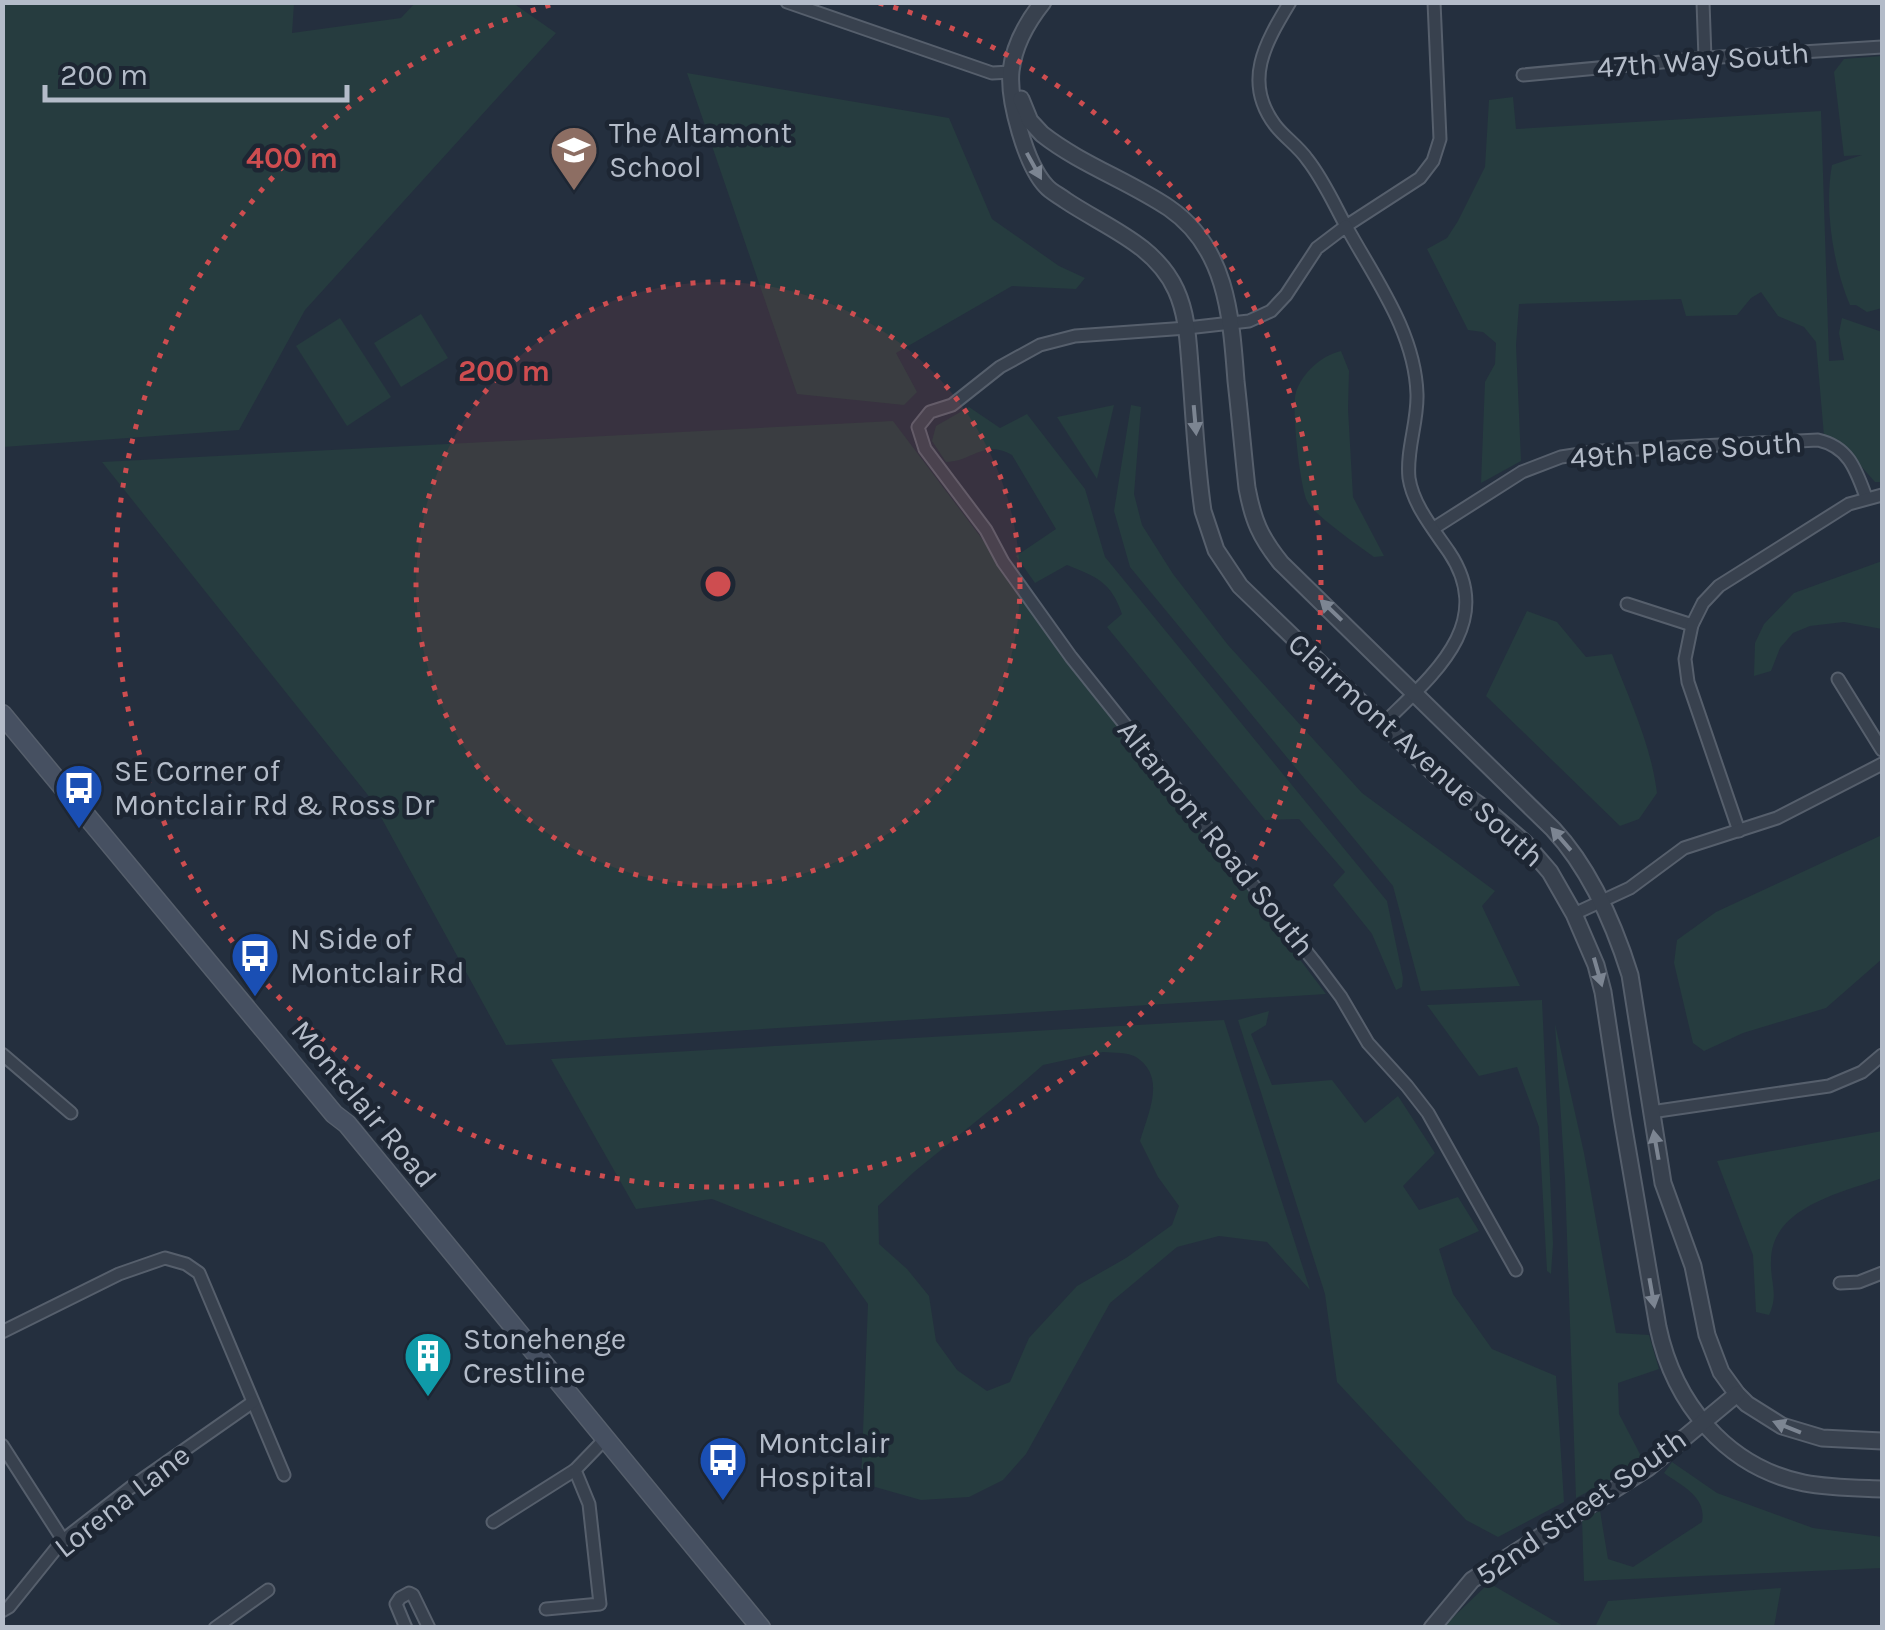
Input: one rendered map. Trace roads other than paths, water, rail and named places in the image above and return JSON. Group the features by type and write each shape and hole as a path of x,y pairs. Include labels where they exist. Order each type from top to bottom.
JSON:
{"main road":[{"name":"Montclair Road","path":"2,714 334,1114 347,1124 760,1628"}],"street":[{"path":"787,2 968,66 992,73 1011,72"},
{"name":"Clairmont Avenue South","path":"1043,2 1020,38 1011,72 1022,139 1028,158 1046,186 1147,250 1174,286 1186,328 1201,497 1216,550 1250,596 1382,725 1436,775 1525,844 1550,872 1592,953 1603,992 1661,1343 1678,1387 1702,1422 1736,1454 1777,1475 1823,1486 1882,1489"},
{"path":"1290,2 1262,53 1260,91 1271,120 1305,156 1321,180 1400,323 1416,376 1409,476 1416,502 1461,573 1465,592 1465,615 1454,648 1382,725"},
{"path":"1186,328 1249,321 1271,311 1316,248 1420,178 1430,167 1440,139 1434,2"},
{"path":"1703,2 1706,58"},
{"name":"47th Way South","path":"1523,75 1882,47"},
{"name":"Clairmont Avenue South","path":"1011,72 1026,114 1042,134 1168,207 1199,237 1220,274 1231,324 1246,488 1262,540 1563,840 1580,862 1630,975 1663,1183 1694,1266 1710,1348 1721,1372 1737,1394 1758,1412 1795,1432 1822,1438 1882,1441"},
{"name":"Altamont Road South","path":"1186,328 1075,336 1040,345 1000,367 952,405 930,412 918,427 925,448 986,530 1070,657 1332,983 1368,1043 1419,1100 1516,1270"},
{"name":"49th Place South","path":"1434,528 1522,472 1561,457 1600,452 1818,440 1847,455 1866,497"},
{"path":"1738,831 1688,682 1686,659 1692,625 1710,594 1728,578 1840,509 1882,494"},
{"path":"1627,604 1692,625"},
{"path":"1838,679 1882,750"},
{"path":"1574,914 1640,883 1676,852 1792,811 1882,764"},
{"path":"2,1054 71,1112"},
{"path":"1650,1112 1829,1086 1862,1072 1882,1056"},
{"path":"2,1332 118,1274 165,1258 186,1264 198,1273 284,1475"},
{"path":"1840,1283 1859,1282 1882,1274"},
{"name":"52nd Street South","path":"1432,1628 1472,1580 1648,1468 1737,1394"},
{"name":"Lorena Lane","path":"2,1611 63,1540 252,1402"},
{"path":"493,1522 575,1470 605,1439"},
{"path":"2,1445 63,1540"},
{"path":"546,1609 600,1604 589,1504 575,1470"},
{"path":"215,1628 268,1590"},
{"path":"406,1628 396,1604 409,1593 429,1628"}],"place":[{"name":"The Altamont School","path":"574,192"},
{"name":"SE Corner of Montclair Rd & Ross Dr","path":"79,830"},
{"name":"N Side of Montclair Rd","path":"255,998"},
{"name":"Stonehenge Crestline","path":"428,1398"},
{"name":"Montclair Hospital","path":"723,1502"}]}
